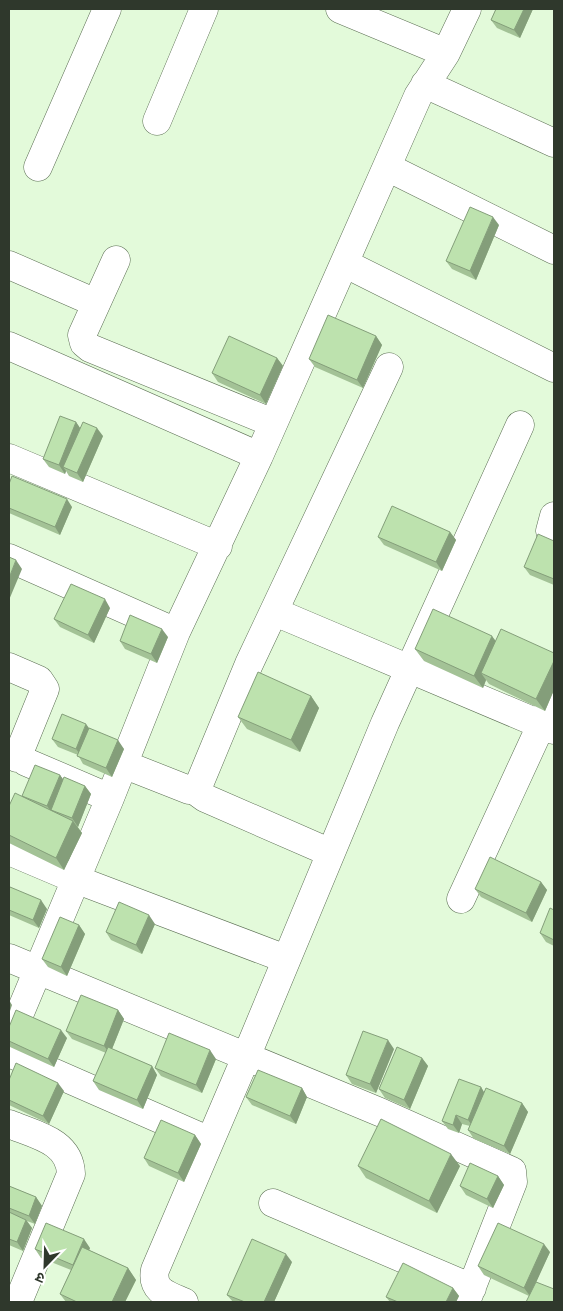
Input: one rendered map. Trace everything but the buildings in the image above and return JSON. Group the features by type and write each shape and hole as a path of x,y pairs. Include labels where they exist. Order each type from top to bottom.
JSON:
{"street":[{"path":"38,167 107,9"},
{"path":"157,121 204,9"},
{"path":"340,9 446,53"},
{"path":"9,1038 36,969 124,764 176,632 218,546 274,423 425,84 446,53 467,9"},
{"path":"425,84 554,143"},
{"path":"387,167 554,250"},
{"path":"116,260 82,336 84,343 90,348 274,423"},
{"path":"346,264 554,368"},
{"path":"9,265 96,303"},
{"path":"9,346 259,456"},
{"path":"194,790 202,780 250,664 389,367"},
{"path":"184,1302 158,1289 153,1278 408,669 520,425"},
{"path":"9,458 218,546"},
{"path":"554,516 550,531 554,536"},
{"path":"9,558 176,632"},
{"path":"275,612 548,727"},
{"path":"9,668 40,680 45,689 13,756 110,798"},
{"path":"461,899 548,727 554,697"},
{"path":"124,764 183,788 194,790 205,798 331,853"},
{"path":"9,852 75,880 286,959"},
{"path":"9,958 382,1113 512,1171 513,1182 469,1295 273,1204"},
{"path":"9,1053 210,1141"},
{"path":"9,1124 56,1145 66,1154 70,1162 71,1174 18,1302"}]}
